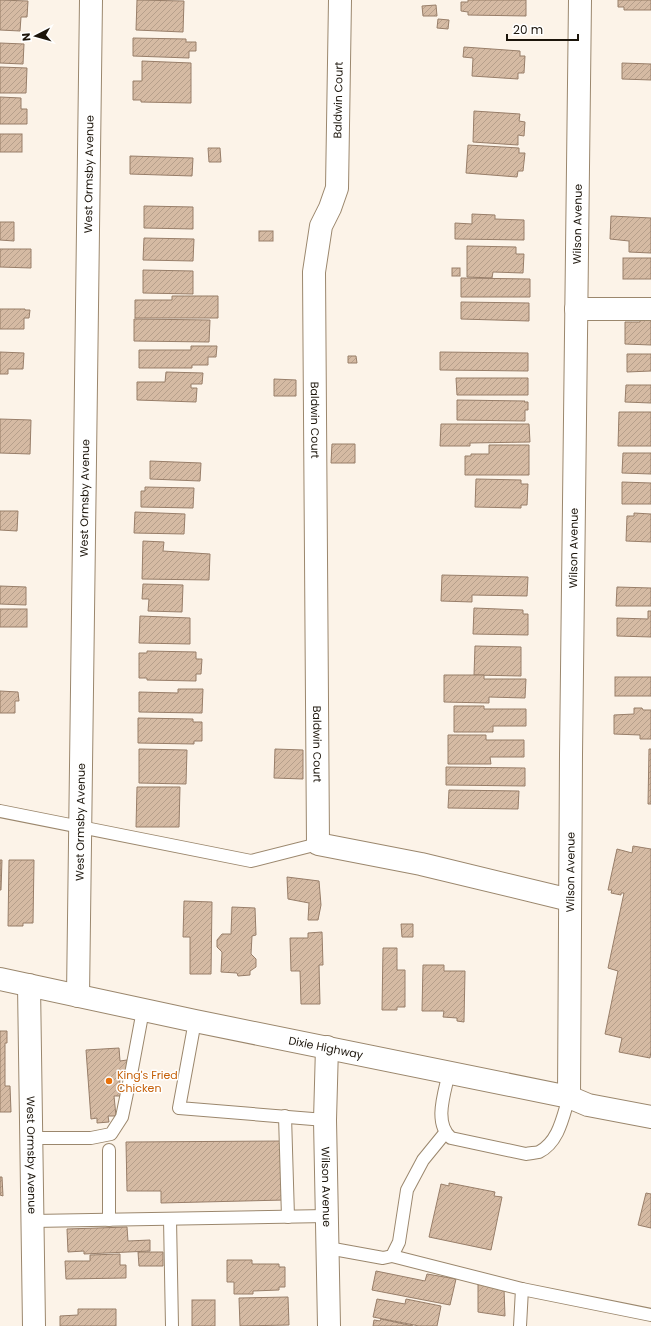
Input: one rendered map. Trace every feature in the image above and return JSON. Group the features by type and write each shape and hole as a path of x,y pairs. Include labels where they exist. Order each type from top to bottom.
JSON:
{"street":[{"name":"West Ormsby Avenue","path":"78,996 90,0"},
{"name":"Baldwin Court","path":"318,844 314,272 321,226 330,208 337,188 340,0"},
{"name":"Wilson Avenue","path":"569,1097 580,0"},
{"path":"576,309 651,309"},
{"path":"318,844 421,864 570,900"},
{"name":"Dixie Highway","path":"0,978 143,1010 569,1097 588,1105 651,1117"},
{"name":"West Ormsby Avenue","path":"29,985 34,1326"},
{"name":"Wilson Avenue","path":"327,1047 326,1120 329,1326"}],"lane":[{"path":"0,811 252,861 318,844"},
{"path":"32,1138 91,1138 111,1134 122,1117 143,1010"},
{"path":"196,1021 179,1108 326,1120"},
{"path":"449,1072 441,1114 445,1133 451,1138 526,1154 539,1152 557,1135 569,1097"},
{"path":"285,1116 288,1217"},
{"path":"392,1256 399,1242 407,1190 423,1160 445,1133"},
{"path":"109,1150 109,1220"},
{"path":"32,1221 327,1216"},
{"path":"170,1219 172,1326"},
{"path":"328,1248 383,1258 392,1256 522,1289 651,1315"},
{"path":"520,1326 522,1289"}],"building":[{"path":"0,0 28,1 27,17 21,17 20,31 0,30"},
{"path":"137,0 184,1 183,32 136,30"},
{"path":"468,0 526,0 526,16 468,15 468,12 461,11 461,2 468,2"},
{"path":"618,0 651,0 651,10 624,10 624,7 618,7"},
{"path":"436,5 437,16 423,16 422,6"},
{"path":"438,19 449,20 448,29 437,28"},
{"path":"133,38 186,39 186,42 196,42 196,51 189,51 189,58 133,56"},
{"path":"0,43 24,44 23,64 0,63"},
{"path":"464,47 520,51 520,56 525,56 524,73 518,73 518,79 472,76 473,58 463,57"},
{"path":"142,61 191,63 191,103 141,102 141,100 133,100 133,81 142,81"},
{"path":"622,63 651,64 651,80 622,79"},
{"path":"0,67 27,68 26,93 0,93"},
{"path":"0,97 21,98 21,109 27,109 27,124 0,124"},
{"path":"474,111 520,114 519,121 525,122 524,136 518,135 518,145 473,142"},
{"path":"0,134 22,134 22,152 0,152"},
{"path":"468,145 519,148 519,153 525,153 523,171 518,171 517,177 466,173"},
{"path":"208,148 220,148 221,162 209,162"},
{"path":"130,156 193,158 192,176 130,174"},
{"path":"144,206 193,207 193,229 144,228"},
{"path":"472,214 495,215 495,219 524,220 524,240 455,239 455,223 472,224"},
{"path":"611,216 651,218 651,253 629,252 629,241 610,239"},
{"path":"0,222 14,222 14,241 0,240"},
{"path":"259,231 273,231 273,241 259,241"},
{"path":"144,238 194,239 193,261 143,260"},
{"path":"467,246 516,247 516,254 524,254 523,273 493,272 492,278 467,277"},
{"path":"0,249 31,249 31,268 0,267"},
{"path":"623,258 651,258 651,279 623,279"},
{"path":"452,268 460,268 460,276 452,276"},
{"path":"143,270 193,271 193,294 143,293"},
{"path":"461,278 530,279 530,297 461,297"},
{"path":"172,296 218,296 218,318 135,318 135,300 172,300"},
{"path":"461,302 529,303 529,321 461,319"},
{"path":"0,309 30,310 29,318 24,318 24,329 0,329"},
{"path":"134,319 210,320 209,342 134,341"},
{"path":"640,319 651,319 651,345 625,344 625,322 640,322"},
{"path":"191,346 217,346 216,357 208,357 208,365 192,365 192,368 139,368 139,350 191,350"},
{"path":"0,352 24,353 23,369 8,369 8,374 0,374"},
{"path":"440,352 528,353 528,371 440,370"},
{"path":"627,354 651,354 651,371 627,372"},
{"path":"348,356 356,356 357,363 348,363"},
{"path":"166,372 203,373 202,384 191,384 191,388 197,388 196,402 137,400 137,382 165,382"},
{"path":"456,378 528,378 528,395 457,395"},
{"path":"274,379 296,380 296,396 274,396"},
{"path":"626,385 651,385 651,403 625,402"},
{"path":"457,400 525,401 524,402 528,402 528,410 525,410 525,421 457,420"},
{"path":"619,412 651,412 651,446 618,446"},
{"path":"0,419 31,420 30,454 0,453"},
{"path":"441,424 529,424 530,442 470,443 470,446 440,446"},
{"path":"332,444 355,444 355,463 331,463"},
{"path":"489,445 529,445 529,475 465,475 465,456 471,456 471,454 489,454"},
{"path":"623,453 651,453 651,474 622,473"},
{"path":"150,461 201,463 200,481 150,479"},
{"path":"476,479 521,480 521,484 528,484 527,505 521,505 521,508 475,507"},
{"path":"622,482 651,483 651,504 622,504"},
{"path":"145,487 194,488 193,508 141,507 141,491 145,491"},
{"path":"0,511 18,511 17,531 0,530"},
{"path":"135,512 185,514 184,534 134,533"},
{"path":"634,513 651,514 651,542 626,541 627,516 634,516"},
{"path":"143,541 164,542 163,551 210,554 209,580 142,579"},
{"path":"442,575 528,577 527,596 472,595 472,602 441,601"},
{"path":"143,584 183,585 182,612 148,611 149,599 142,599"},
{"path":"0,586 26,587 26,605 0,604"},
{"path":"617,587 651,588 651,606 616,606"},
{"path":"474,608 523,610 523,614 528,614 528,635 473,634"},
{"path":"0,609 27,609 27,627 0,627"},
{"path":"648,611 651,611 651,637 617,636 617,618 648,619"},
{"path":"140,616 190,618 190,644 139,643"},
{"path":"475,646 521,647 521,676 474,675"},
{"path":"147,651 196,652 196,659 202,659 201,674 196,674 196,681 147,680 147,678 139,678 139,653 147,653"},
{"path":"444,675 484,675 484,679 526,679 525,698 489,697 489,703 444,702"},
{"path":"615,677 651,677 651,696 615,696"},
{"path":"178,689 203,689 202,713 139,712 139,692 178,693"},
{"path":"0,691 18,692 19,701 15,701 15,713 0,713"},
{"path":"454,706 484,706 484,709 526,709 526,726 493,726 493,732 454,732"},
{"path":"634,708 651,710 651,739 640,739 640,735 614,734 614,715 634,714"},
{"path":"138,718 193,719 193,722 202,722 202,741 194,741 194,744 138,743"},
{"path":"448,735 486,735 486,740 524,740 524,757 490,757 491,764 448,764"},
{"path":"139,749 187,750 186,784 139,783"},
{"path":"275,749 303,750 303,779 274,778"},
{"path":"649,749 651,749 651,804 648,804"},
{"path":"446,767 525,768 525,786 446,785"},
{"path":"137,787 180,787 179,827 136,827"},
{"path":"449,790 519,791 518,809 448,808"},
{"path":"633,846 651,849 650,1058 619,1052 622,1038 605,1034 618,971 608,968 624,893 621,893 621,895 611,893 612,890 608,890 617,849 632,853"},
{"path":"0,860 2,860 1,890 0,890"},
{"path":"9,860 34,860 33,923 23,923 23,926 8,926"},
{"path":"287,877 319,881 321,905 318,920 308,920 309,903 288,899"},
{"path":"184,901 212,902 211,974 190,974 190,937 183,937"},
{"path":"232,907 255,908 256,935 252,936 251,954 256,959 256,967 250,971 250,975 238,976 237,973 221,972 222,952 217,947 217,940 222,934 231,934"},
{"path":"401,924 413,924 413,937 402,937"},
{"path":"322,932 323,965 319,965 320,1004 301,1004 300,971 291,971 290,938 308,938 308,933"},
{"path":"383,948 397,948 397,970 405,970 405,1007 397,1007 397,1010 382,1010"},
{"path":"423,965 444,965 444,971 465,971 464,1022 457,1021 457,1018 443,1017 444,1011 422,1011"},
{"path":"0,1031 7,1031 7,1043 5,1043 5,1086 10,1086 11,1112 0,1112"},
{"path":"119,1048 120,1061 127,1060 128,1071 119,1072 121,1096 114,1096 116,1116 108,1116 109,1122 97,1123 97,1118 91,1119 86,1050"},
{"path":"283,1141 285,1200 161,1203 161,1191 127,1191 126,1142"},
{"path":"0,1177 2,1177 3,1196 0,1195"},
{"path":"449,1183 495,1192 494,1196 502,1197 491,1250 429,1237 441,1184 449,1186"},
{"path":"646,1193 651,1194 651,1228 638,1225"},
{"path":"127,1227 128,1241 150,1240 150,1251 84,1254 84,1251 68,1252 67,1229"},
{"path":"138,1252 163,1252 163,1266 139,1266"},
{"path":"120,1254 120,1265 126,1265 126,1278 66,1279 65,1261 90,1261 90,1255"},
{"path":"227,1260 252,1260 252,1264 279,1264 279,1267 285,1267 285,1287 279,1287 279,1290 253,1291 253,1294 234,1294 234,1282 227,1282"},
{"path":"376,1271 425,1281 427,1274 456,1279 450,1305 372,1290"},
{"path":"478,1284 504,1289 505,1316 478,1312"},
{"path":"288,1297 289,1325 240,1326 239,1298"},
{"path":"377,1299 405,1304 406,1299 441,1306 437,1326 419,1326 373,1317"},
{"path":"192,1300 215,1300 215,1326 192,1326"},
{"path":"78,1309 116,1309 116,1326 60,1326 60,1316 78,1315"},
{"path":"381,1319 413,1326 373,1326 374,1320 380,1321"}],"place":[{"name":"King's Fried Chicken","path":"109,1081"}]}
